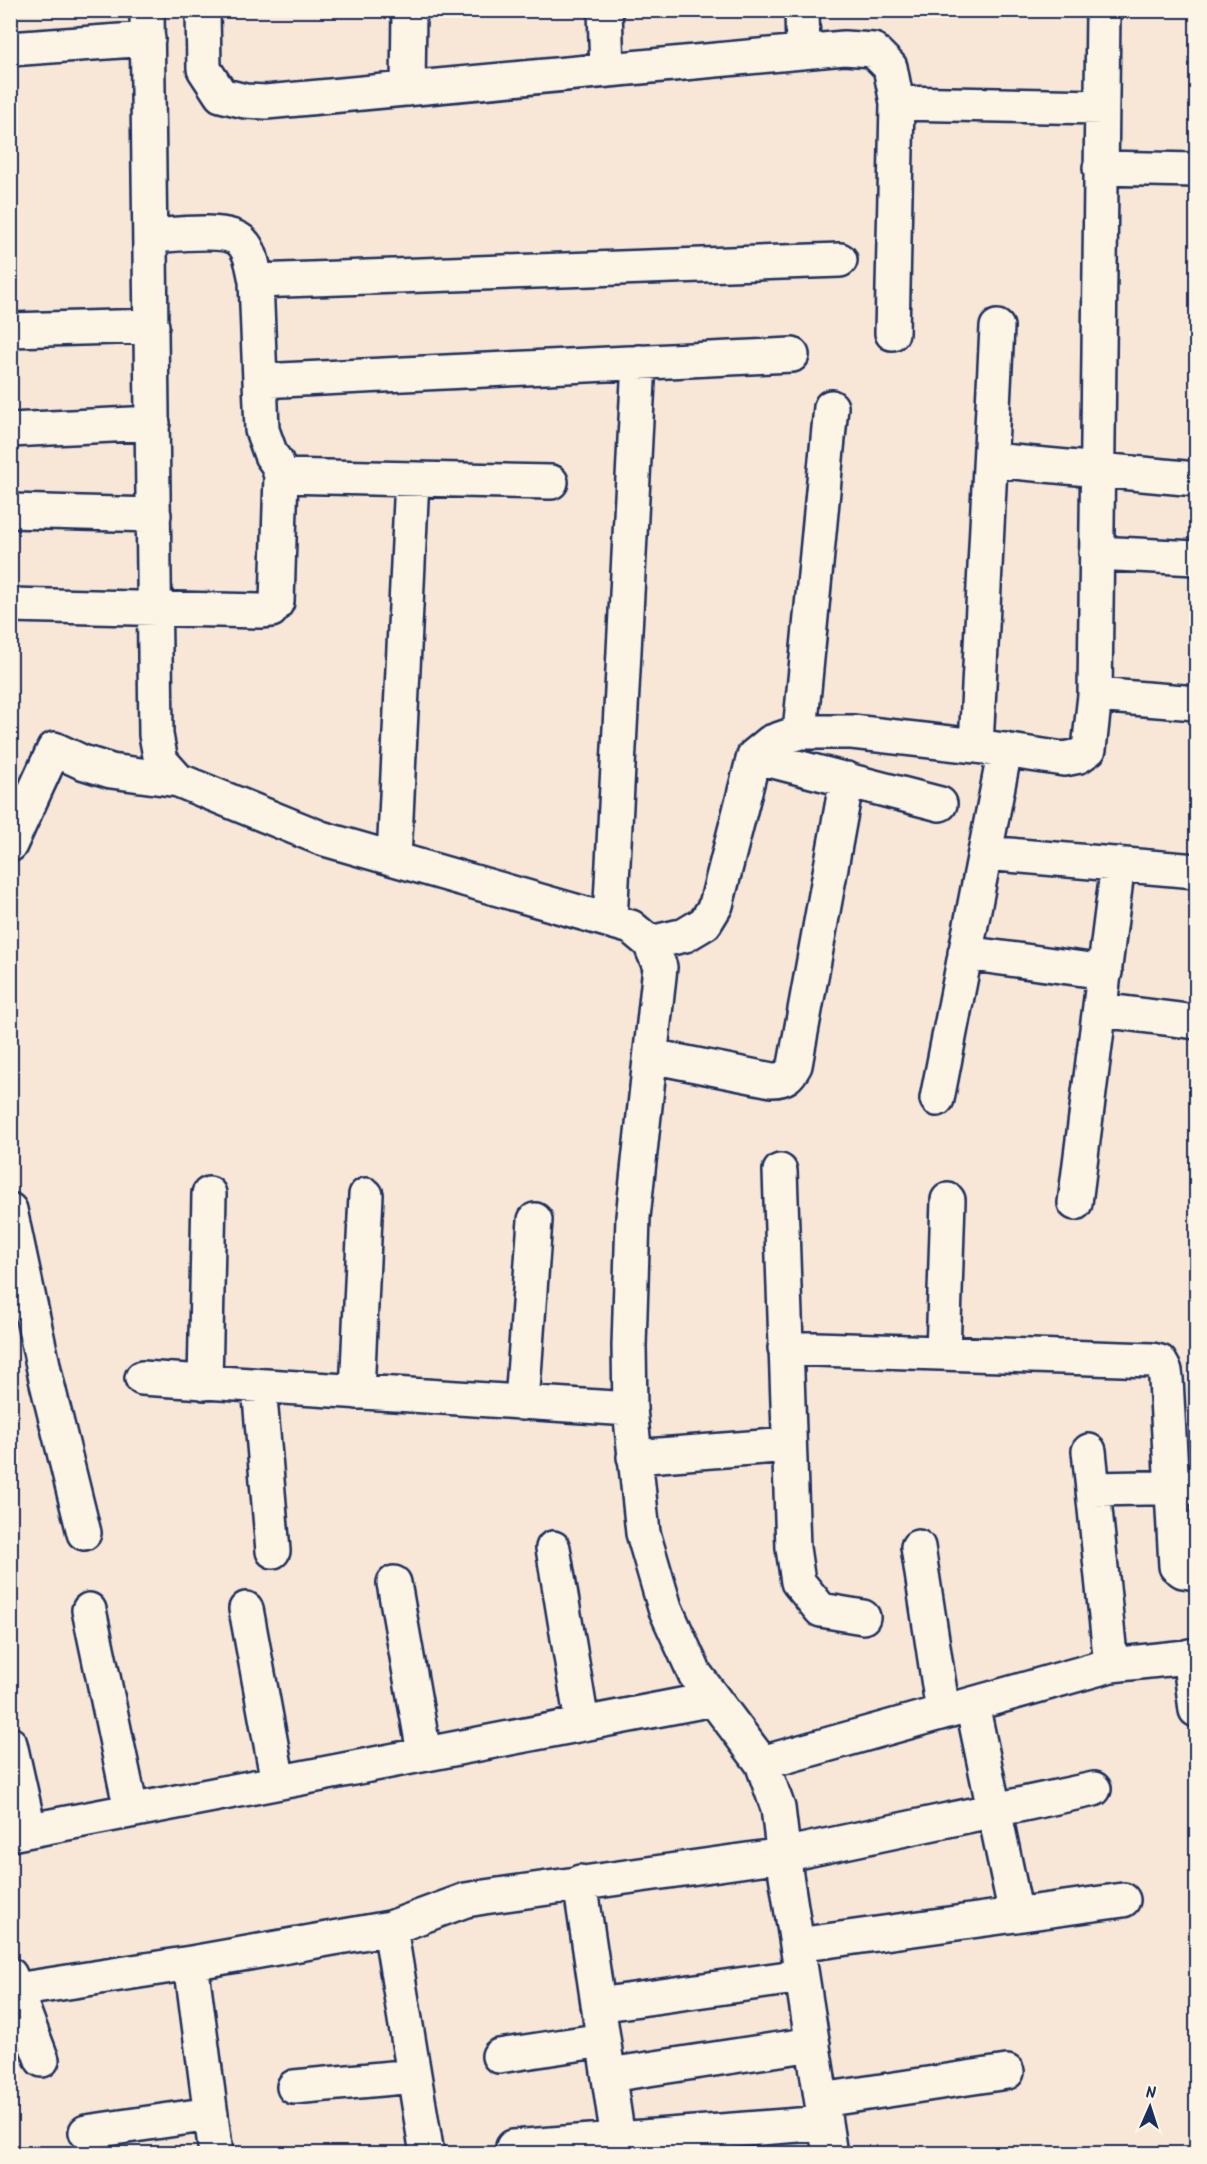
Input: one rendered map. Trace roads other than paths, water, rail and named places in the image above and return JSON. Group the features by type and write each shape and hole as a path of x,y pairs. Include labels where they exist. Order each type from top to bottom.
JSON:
{"street":[{"path":"203,10 204,69 221,95 245,101 266,102 803,51 844,48 873,51 890,67 897,103 892,333"},
{"path":"408,88 409,10"},
{"path":"605,10 607,70"},
{"path":"802,10 803,51"},
{"path":"650,943 685,935 705,923 716,905 754,756 771,742 800,732 852,732 1064,759 1079,756 1089,749 1095,695 1103,10"},
{"path":"10,49 147,25 156,735 161,761 178,780"},
{"path":"897,103 1101,107"},
{"path":"1100,168 1197,170"},
{"path":"10,605 272,610 277,602 281,476 262,430 256,281 251,257 242,241 225,234 151,236"},
{"path":"256,281 840,260"},
{"path":"10,330 152,326"},
{"path":"938,1099 985,852 991,748 991,460 997,327"},
{"path":"260,381 792,355"},
{"path":"610,921 639,362"},
{"path":"800,732 831,407"},
{"path":"10,430 153,423"},
{"path":"991,460 1197,479"},
{"path":"281,476 551,482"},
{"path":"394,859 412,479"},
{"path":"10,511 154,515"},
{"path":"1096,553 1197,558"},
{"path":"1095,695 1197,703"},
{"path":"10,845 54,749 82,762 111,771 178,780 321,838 632,927 650,943 660,967 633,1217 629,1346 630,1409 643,1533 665,1608 695,1674 762,1763 778,1808 783,1855 826,2125"},
{"path":"754,756 940,804"},
{"path":"651,1056 772,1080 783,1080 790,1075 795,1065 847,779"},
{"path":"985,852 1197,871"},
{"path":"1074,1203 1118,864"},
{"path":"965,953 1105,972"},
{"path":"1100,1010 1197,1023"},
{"path":"780,1171 793,1548 798,1582 821,1610 864,1617"},
{"path":"205,1383 209,1194"},
{"path":"357,1392 366,1195"},
{"path":"943,1353 948,1200"},
{"path":"10,1210 45,1379 84,1533"},
{"path":"522,1403 535,1220"},
{"path":"786,1348 1160,1362 1165,1371 1184,1488 1176,1566 1183,1571 1197,1573"},
{"path":"142,1378 630,1409"},
{"path":"259,1386 273,1551"},
{"path":"634,1457 789,1445"},
{"path":"1089,1451 1112,1665"},
{"path":"1093,1489 1184,1488"},
{"path":"918,1547 957,1708 994,1810 1016,1915"},
{"path":"553,1548 582,1723"},
{"path":"394,1583 424,1753"},
{"path":"246,1609 278,1782"},
{"path":"89,1610 131,1809"},
{"path":"762,1763 1112,1665 1193,1656 1197,1710"},
{"path":"10,1744 20,1832 713,1699"},
{"path":"42,2060 13,1983 191,1963 390,1928 466,1900 783,1855 1094,1789"},
{"path":"580,1882 618,2139"},
{"path":"598,2005 1016,1915 1123,1900"},
{"path":"390,1928 427,2154"},
{"path":"191,1963 216,2154"},
{"path":"500,2056 603,2040"},
{"path":"609,2075 813,2044"},
{"path":"513,2147 826,2125 1007,2072"},
{"path":"294,2087 414,2076"},
{"path":"86,2133 211,2114"}]}
